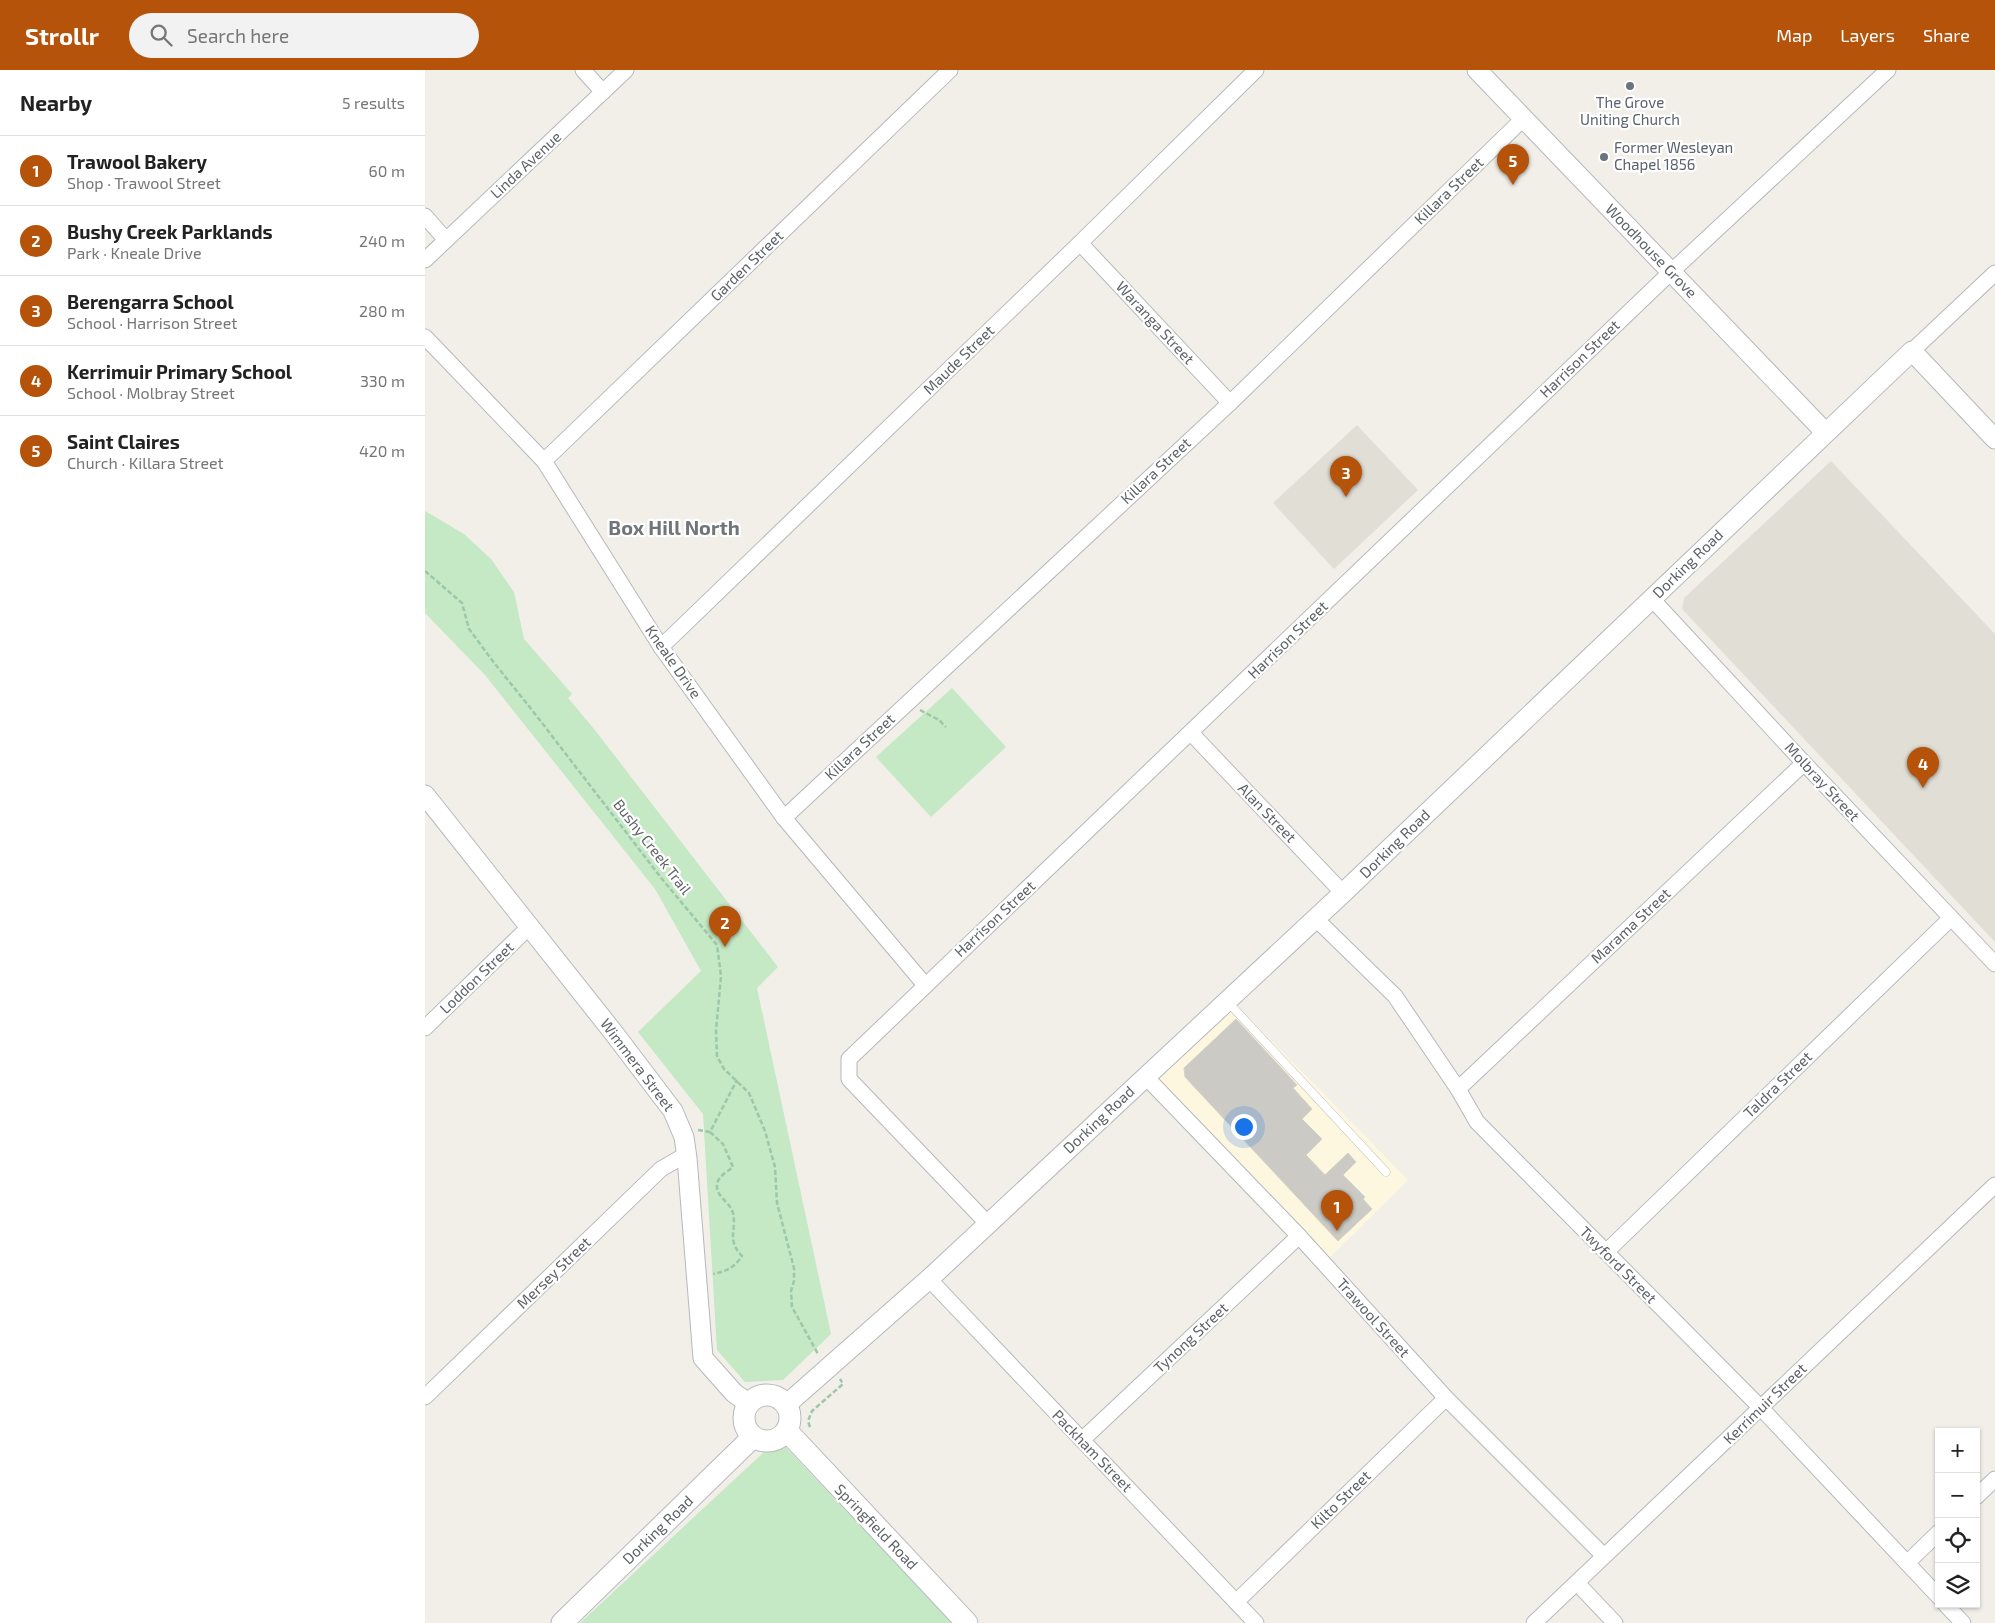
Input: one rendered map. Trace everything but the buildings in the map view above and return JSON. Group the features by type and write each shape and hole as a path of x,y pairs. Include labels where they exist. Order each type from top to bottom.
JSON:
{"main road":[{"path":"765,1394 781,1398 787,1405 790,1415 787,1431 777,1439 769,1441 753,1437 745,1426 743,1417 748,1403 754,1398 765,1394"},
{"name":"Springfield Road","path":"787,1431 967,1623"},
{"name":"Dorking Road","path":"562,1623 753,1437"}],"street":[{"path":"583,70 603,92"},
{"name":"Linda Avenue","path":"425,260 626,70"},
{"name":"Garden Street","path":"544,461 950,70"},
{"name":"Maude Street","path":"661,647 1080,244 1256,70"},
{"name":"Woodhouse Grove","path":"1477,70 1825,432"},
{"name":"Harrison Street","path":"988,1224 849,1079 849,1059 1671,272 1888,70"},
{"name":"Killara Street","path":"784,818 1230,403 1523,119"},
{"path":"425,216 446,240"},
{"name":"Waranga Street","path":"1080,244 1230,403"},
{"name":"Dorking Road","path":"787,1405 929,1279 1145,1076 1316,919 1825,432 1995,274"},
{"name":"Kneale Drive","path":"425,337 544,461 661,647 784,818 925,985"},
{"path":"1912,351 1995,439"},
{"name":"Molbray Street","path":"1652,599 1804,763 1995,964"},
{"name":"Alan Street","path":"1191,733 1343,893"},
{"name":"Marama Street","path":"1458,1089 1804,763"},
{"name":"Wimmera Street","path":"425,795 613,1032 673,1111 684,1137 687,1158 703,1358 734,1393 748,1403"},
{"name":"Taldra Street","path":"1606,1252 1951,918"},
{"name":"Twyford Street","path":"1316,919 1395,996 1458,1089 1477,1122 1761,1408 1935,1593"},
{"name":"Loddon Street","path":"425,1028 529,928"},
{"name":"Trawool Street","path":"1145,1076 1299,1236 1446,1398 1604,1556"},
{"name":"Mersey Street","path":"425,1397 661,1170 680,1158 687,1158"},
{"name":"Kerrimuir Street","path":"1534,1623 1995,1185"},
{"name":"Tynong Street","path":"1082,1440 1299,1236"},
{"name":"Packham Street","path":"929,1279 1256,1623"},
{"name":"Kilto Street","path":"1236,1602 1446,1398"},
{"path":"1980,1492 1995,1478"},
{"path":"1907,1563 1935,1536"},
{"path":"1577,1583 1615,1623"},
{"path":"1949,1608 1963,1623"}],"lane":[{"path":"1227,1001 1386,1172"}],"path":[{"name":"Bushy Creek Trail","path":"425,571 462,603 469,629 495,664 662,879 717,945 721,976 716,1032 717,1056 724,1069 749,1093 765,1131 775,1167 777,1203 794,1268 794,1280 791,1291 793,1307 816,1352 843,1384 812,1411 807,1421 810,1429"},
{"path":"908,702 939,720 946,727"},
{"path":"710,1132 737,1080"},
{"path":"684,1137 700,1129 710,1132 723,1144 733,1167 718,1181 717,1188 732,1210 732,1240 735,1248 742,1256 736,1265 729,1270 697,1277"}],"shaded area":[{"path":"1357,425 1418,490 1334,569 1273,503"},
{"path":"1831,461 1995,634 1995,942 1682,609 1684,598"},
{"path":"1231,999 1408,1180 1328,1259 1151,1076"}],"green space":[{"path":"425,511 464,534 491,559 514,592 524,639 572,694 568,698 778,967 757,988 831,1334 783,1380 745,1382 717,1350 703,1114 638,1032 701,971 655,889 485,675 425,613"},
{"path":"952,688 1006,747 931,817 876,757"},
{"path":"778,1439 952,1623 580,1623"}],"place":[{"name":"The Grove Uniting Church","path":"1630,86"},
{"name":"Former Wesleyan Chapel 1856","path":"1604,157"},
{"name":"Saint Claires","path":"1513,185"},
{"name":"Berengarra School","path":"1346,497"},
{"name":"Kerrimuir Primary School","path":"1923,788"},
{"name":"Bushy Creek Parklands","path":"725,947"},
{"name":"Trawool Bakery","path":"1337,1231"}],"district":[{"name":"Box Hill North","path":"674,528"}]}
